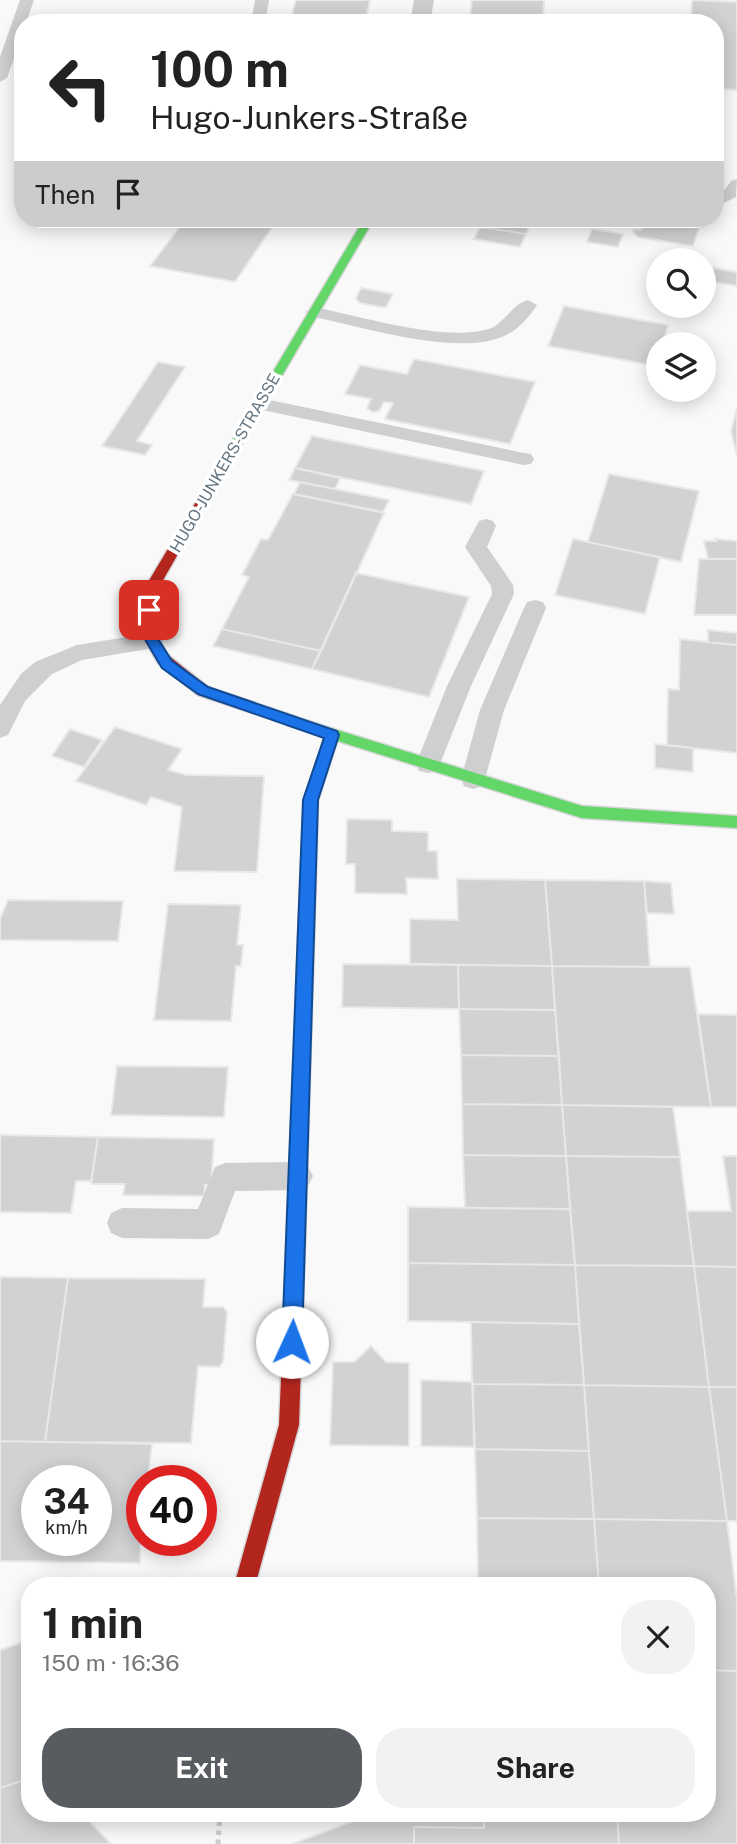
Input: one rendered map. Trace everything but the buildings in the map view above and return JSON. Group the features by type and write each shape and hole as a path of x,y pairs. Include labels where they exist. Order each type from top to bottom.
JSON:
{"street":[{"name":"HUGO-JUNKERS-STRASSE","path":"152,640 147,631 152,589 364,228"},
{"path":"152,640 167,665 203,691 473,779 582,812 737,822"},
{"path":"247,1577 289,1425 311,800 332,735"}],"lane":[{"path":"0,78 14,38"},
{"path":"724,197 737,184"},
{"path":"314,312 460,340 490,336 514,324 528,305"},
{"path":"260,404 524,458"},
{"path":"428,764 459,686 503,594 502,585 476,547 486,526"},
{"path":"473,779 492,710 534,608"},
{"path":"0,730 17,695 32,678 53,664 74,653 97,647 152,640"},
{"path":"122,1223 208,1224 225,1177 298,1176"}],"path":[{"path":"218,1844 219,1822"}],"traffic: fast":[{"path":"204,498 364,228"},
{"path":"292,721 582,812 737,822"},
{"path":"296,1240 306,937"}],"traffic: slow":[{"path":"306,937 311,800 332,735"}],"traffic: jam":[{"path":"204,498 151,589 147,632 163,659 203,691 292,721"},
{"path":"247,1577 289,1425 296,1240"}],"route":[{"path":"149,610 147,631 167,665 203,691 332,735 311,800 292,1342"}]}
